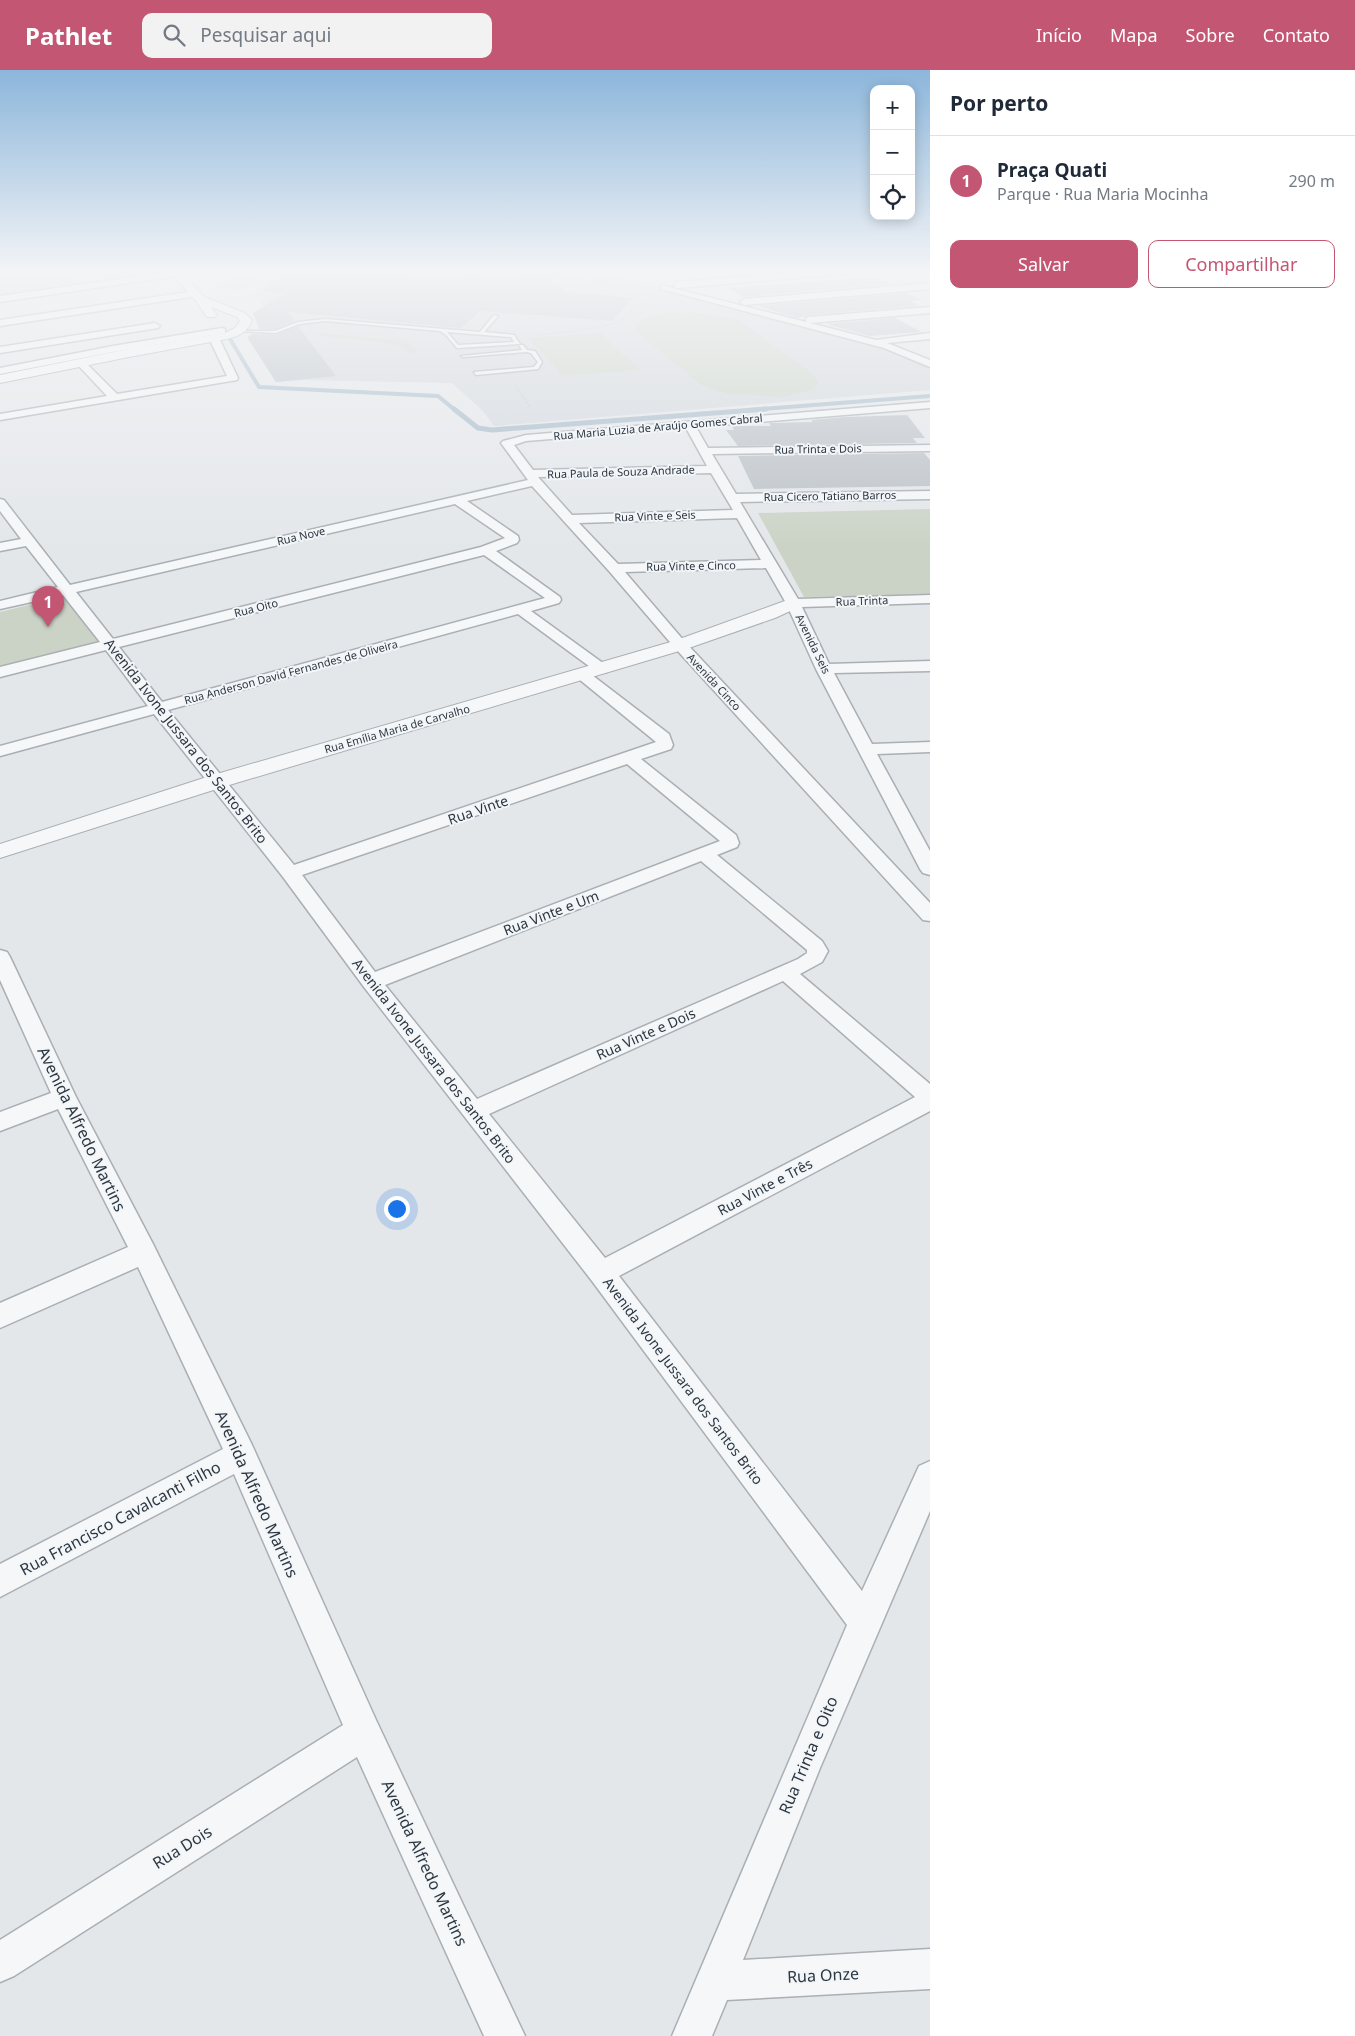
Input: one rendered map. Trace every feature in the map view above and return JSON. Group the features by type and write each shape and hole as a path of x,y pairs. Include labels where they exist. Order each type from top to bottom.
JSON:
{"street":[{"path":"0,372 41,364"},
{"path":"0,379 72,364"},
{"path":"82,364 114,397"},
{"path":"0,417 233,378 228,364"},
{"name":"Rua Maria Luzia de Araújo Gomes Cabral","path":"507,443 526,438 930,405"},
{"name":"Avenida Seis","path":"689,424 793,603 824,669 866,749 924,843 930,869"},
{"name":"Avenida Cinco","path":"507,443 532,478 614,568 680,646 930,915"},
{"name":"Rua Trinta e Dois","path":"706,451 930,448"},
{"name":"Rua Paula de Souza Andrade","path":"532,478 714,469"},
{"name":"Rua Nove","path":"0,605 457,500 532,478"},
{"name":"Rua Cicero Tatiano Barros","path":"731,498 930,495"},
{"name":"Rua Oito","path":"0,672 486,550 512,540 511,536 457,500"},
{"name":"Avenida Ivone Jussara dos Santos Brito","path":"0,503 158,708 218,781 371,982 601,1273 865,1622"},
{"name":"Rua Vinte e Seis","path":"569,519 740,514"},
{"path":"0,548 30,541"},
{"name":"Rua Anderson David Fernandes de Oliveira","path":"0,751 554,600 553,597 486,550"},
{"name":"Rua Vinte e Cinco","path":"614,568 769,564"},
{"name":"Rua Trinta","path":"793,603 930,599"},
{"name":"Rua Emília Maria de Carvalho","path":"0,851 218,781 680,646 769,614 793,603"},
{"path":"521,610 602,670"},
{"path":"824,669 930,666"},
{"name":"Rua Vinte","path":"290,874 665,745 662,738 582,676"},
{"path":"866,749 930,747"},
{"name":"Rua Vinte e Um","path":"371,982 730,843 729,839 630,758"},
{"name":"Rua Vinte e Dois","path":"473,1112 804,964 817,953 817,949 812,943 705,854"},
{"name":"Avenida Alfredo Martins","path":"2,965 64,1097 144,1252 241,1455 364,1732 505,2036"},
{"path":"785,972 930,1099"},
{"path":"0,1122 64,1097"},
{"name":"Rua Vinte e Três","path":"601,1273 930,1099"},
{"path":"0,1316 144,1252"},
{"name":"Rua Francisco Cavalcanti Filho","path":"0,1581 241,1455"},
{"name":"Rua Trinta e Oito","path":"692,2036 804,1764 865,1622 923,1507 930,1476"},
{"name":"Rua Dois","path":"0,1962 364,1732"},
{"name":"Rua Onze","path":"716,1981 930,1969"}],"lane":[{"path":"476,374 536,368 539,364"}],"path":[{"path":"516,387 530,407"}],"shaded area":[{"path":"264,364 921,364 930,368 930,390 494,426 483,411 452,383 303,380 276,382"},
{"path":"552,364 633,364 640,370 563,376"},
{"path":"675,364 799,364 812,373 819,383 812,390 782,397 728,394 701,385"},
{"path":"930,509 930,595 804,597 758,513"},
{"path":"70,595 107,642 0,668 0,612"}],"building":[{"path":"264,364 327,364 336,376 276,382"},
{"path":"907,415 925,438 913,438 917,443 738,446 726,430 734,430 732,426 771,426 769,423 813,422 811,420"},
{"path":"924,453 930,460 930,486 754,489 738,456"}],"waterway":[{"path":"0,375 53,364"},
{"path":"245,364 259,387 438,396 455,410"},
{"path":"750,410 930,396"},
{"path":"454,409 478,428 492,430 766,409"}],"place":[{"name":"Praça Quati","path":"48,627"}]}
